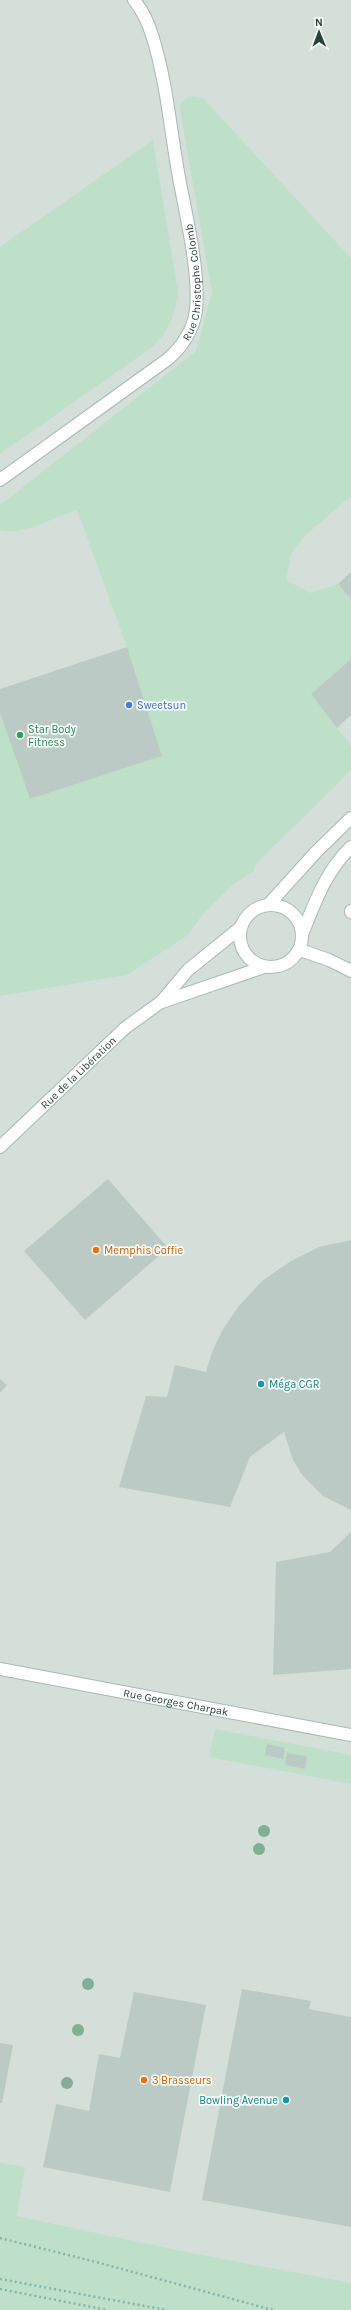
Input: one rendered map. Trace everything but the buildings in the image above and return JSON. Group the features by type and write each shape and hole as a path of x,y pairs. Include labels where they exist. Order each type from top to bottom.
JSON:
{"street":[{"name":"Rue Christophe Colomb","path":"0,480 179,350 186,337 196,311 196,291 189,234 158,56 144,15 134,0"},
{"path":"269,904 316,852 351,818"},
{"path":"303,932 300,922 288,908 269,904 259,906 251,912 240,928 240,941 244,953 253,962 264,967 285,965 300,950 303,932 322,886 336,861 351,847"},
{"name":"Rue de la Libération","path":"0,1147 126,1028 161,1002 188,970 240,928"},
{"path":"300,950 329,960 351,971"},
{"name":"Rue de la Libération","path":"161,1002 264,967"},
{"name":"Rue Georges Charpak","path":"0,1669 351,1735"}],"path":[{"path":"0,2238 96,2262 273,2310"},
{"path":"0,2279 166,2310"},
{"path":"0,2289 107,2310"}],"shaded area":[{"path":"0,0 351,0 351,2310 0,2310"}],"green space":[{"path":"189,96 203,98 351,258 351,496 302,538 291,555 286,580 311,593 338,584 351,599 351,659 311,694 351,746 351,770 256,864 253,872 236,882 202,915 188,935 127,975 0,996 0,713 30,799 162,756 127,647 77,510 38,525 18,531 8,531 0,530 0,505 196,351 212,292 179,105"},
{"path":"153,140 178,291 175,308 170,322 162,336 151,348 0,454 0,247"},
{"path":"215,1729 351,1755 351,1784 209,1757"},
{"path":"0,2163 25,2167 17,2216 186,2252 351,2283 351,2310 0,2310"}],"place":[{"name":"Sweetsun","path":"129,705"},
{"name":"Star Body Fitness","path":"20,735"},
{"name":"Memphis Coffie","path":"96,1250"},
{"name":"Méga CGR","path":"261,1384"},
{"name":"3 Brasseurs","path":"144,2080"},
{"name":"Bowling Avenue","path":"286,2100"}]}
